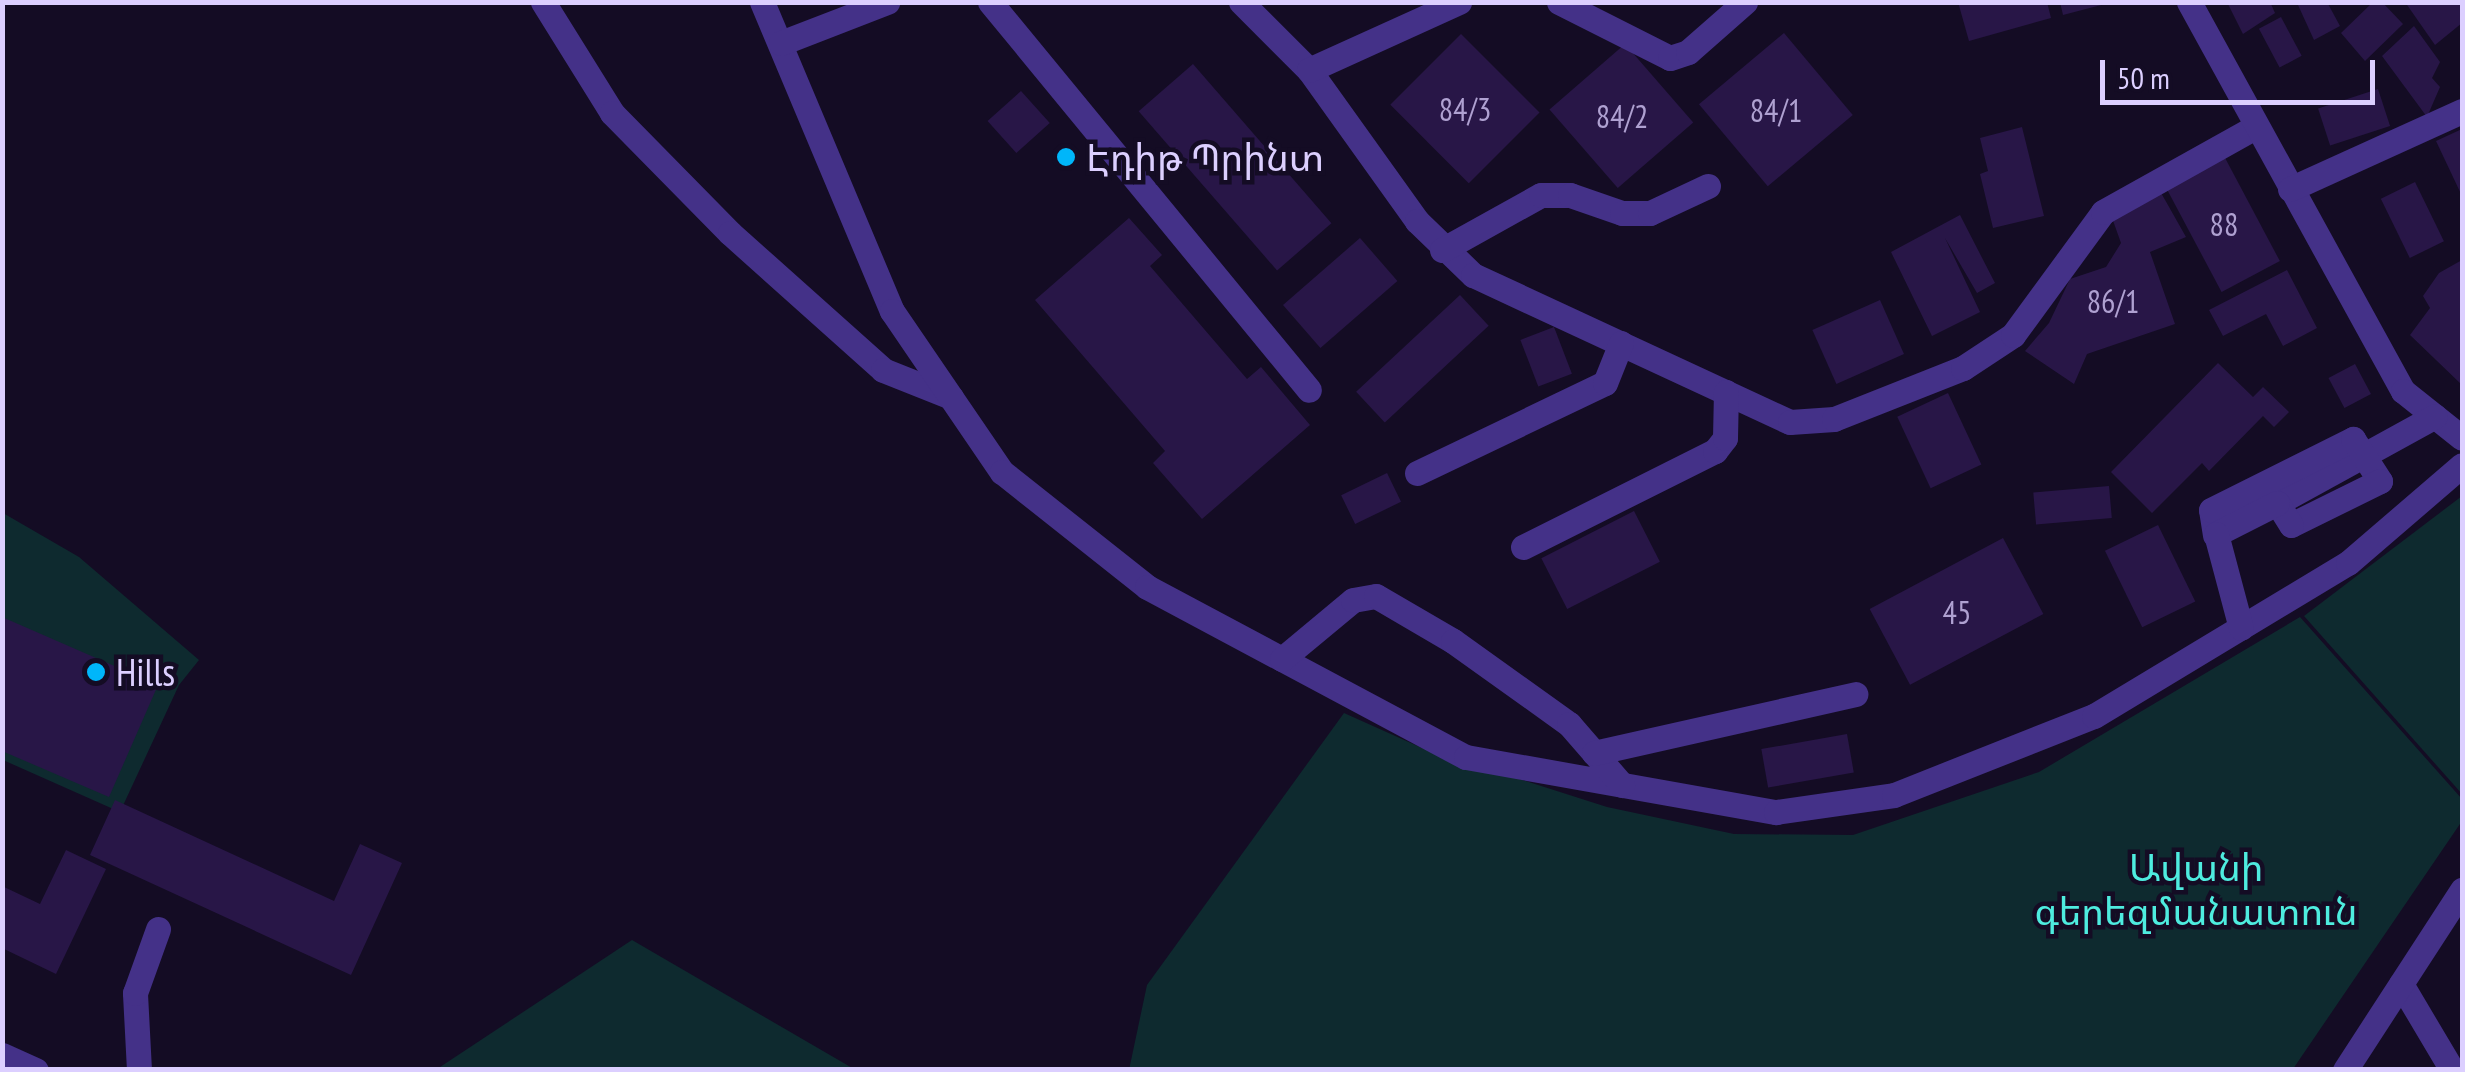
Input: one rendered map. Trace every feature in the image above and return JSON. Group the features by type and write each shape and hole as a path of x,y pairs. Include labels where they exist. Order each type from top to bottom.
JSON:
{"street":[{"path":"543,2 612,113 730,233 883,370 951,397"},
{"path":"762,2 892,311 1002,472 1147,588 1466,757 1776,812 1894,795 2094,716 2348,563 2462,465"},
{"path":"781,43 887,2"},
{"path":"990,2 1309,390"},
{"path":"1241,2 1308,70 1442,250 1473,274 1790,422 1834,419 1963,368 2013,334 2103,212 2255,126"},
{"path":"1308,70 1422,8 1460,2"},
{"path":"1559,2 1670,58 1688,52 1745,2"},
{"path":"2189,2 2403,391 2462,438"},
{"path":"2290,189 2462,111"},
{"path":"1442,250 1540,195 1650,213 1708,186"},
{"path":"1417,473 1606,383 1620,343"},
{"path":"1523,547 1715,452 1726,438 1726,392"},
{"path":"2366,459 2435,416"},
{"path":"2215,535 2277,503 2291,525 2380,481 2353,438 2211,510 2215,535 2241,628"},
{"path":"1282,660 1352,600 1376,596 1453,641 1569,724 1622,785"},
{"path":"1594,753 1855,694"},
{"path":"2345,1070 2462,890"},
{"path":"140,1070 135,994 158,928"},
{"path":"2401,984 2452,1070"},
{"path":"2,1054 36,1070"}],"green space":[{"path":"2462,496 2462,794 2304,616"},
{"name":"Hills","path":"3,513 79,557 199,660 179,685 120,812 3,760"},
{"name":"Ավանի գերեզմանատուն","path":"2300,617 2462,799 2462,821 2293,1069 1129,1070 1147,985 1344,713 1422,748 1607,807 1734,834 1853,835 2039,772"},
{"path":"632,940 854,1069 437,1069"}],"building":[{"path":"1958,2 2047,2 2051,18 1969,41"},
{"path":"2060,2 2105,2 2105,4 2063,15"},
{"path":"2227,2 2270,2 2275,13 2243,34"},
{"path":"2327,2 2340,26 2314,40 2298,5"},
{"path":"2373,2 2382,2 2403,24 2365,61 2341,33"},
{"path":"2405,2 2462,2 2462,23 2435,45"},
{"path":"2281,17 2302,56 2280,68 2259,29"},
{"path":"2414,26 2440,62 2432,78 2440,87 2427,117 2382,56"},
{"path":"1784,33 1853,115 1768,186 1699,104"},
{"path":"1461,34 1539,112 1469,183 1390,105"},
{"path":"1625,44 1693,122 1618,188 1550,110"},
{"path":"1193,64 1331,223 1277,270 1139,111"},
{"path":"2378,89 2390,126 2330,146 2318,108"},
{"path":"1021,91 1050,123 1016,153 988,121"},
{"path":"2022,127 2044,216 1993,228 1980,174 1988,171 1980,138"},
{"path":"2462,129 2462,196 2436,141"},
{"path":"2224,156 2280,261 2222,292 2166,187"},
{"path":"2415,182 2444,241 2410,258 2381,199"},
{"path":"2160,191 2186,237 2150,252 2175,324 2087,354 2074,384 2025,351 2049,323 2070,279 2106,267 2121,243 2111,215"},
{"path":"1960,215 1995,283 1977,293 1945,238 1980,312 1932,336 1891,252"},
{"path":"1129,218 1162,255 1150,266 1247,379 1261,367 1310,425 1202,519 1153,463 1165,451 1035,300"},
{"path":"1360,238 1397,281 1320,348 1283,305"},
{"path":"2462,260 2462,385 2410,335 2430,308 2423,296 2439,273"},
{"path":"2287,270 2317,328 2283,346 2266,314 2223,336 2209,310"},
{"path":"1460,295 1489,326 1385,423 1356,392"},
{"path":"1880,300 1904,354 1836,384 1812,330"},
{"path":"1554,327 1572,374 1538,387 1520,340"},
{"path":"2218,363 2253,397 2263,387 2289,412 2274,427 2263,416 2209,471 2202,463 2152,513 2111,472"},
{"path":"2355,364 2371,394 2344,408 2329,378"},
{"path":"1948,393 1981,465 1931,488 1897,417"},
{"path":"1387,473 1401,502 1355,524 1341,495"},
{"path":"2109,486 2112,518 2036,525 2033,493"},
{"path":"1634,511 1660,562 1567,609 1541,558"},
{"path":"2158,525 2195,601 2142,627 2105,551"},
{"path":"2003,538 2043,614 1910,685 1870,609"},
{"path":"2,617 158,685 109,797 2,751"},
{"path":"1847,734 1854,772 1768,788 1761,749"},
{"path":"115,800 334,901 360,844 402,863 351,975 90,855"},
{"path":"66,850 106,869 56,974 2,948 2,886 40,904"}],"place":[{"name":"Էդիթ Պրինտ","path":"1066,157"},
{"name":"Hills","path":"96,672"}]}
